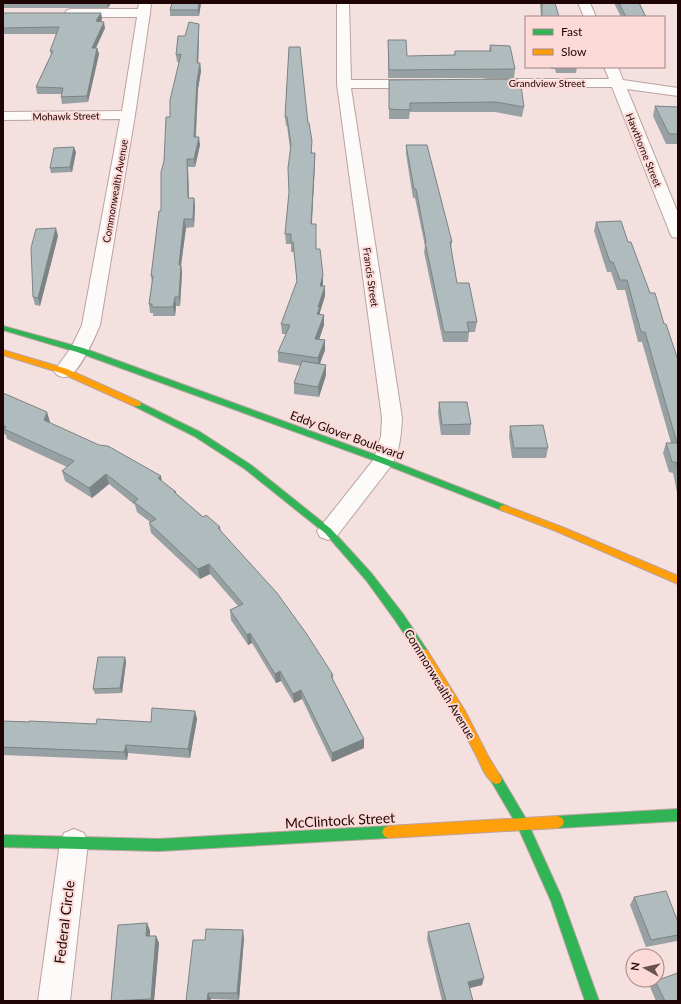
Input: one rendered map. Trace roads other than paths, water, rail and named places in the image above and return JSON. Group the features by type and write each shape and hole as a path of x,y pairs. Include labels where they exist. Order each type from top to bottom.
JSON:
{"street":[{"name":"Francis Street","path":"328,531 384,461 391,436 392,418 344,84 343,3"},
{"path":"584,3 590,16"},
{"path":"58,14 145,8"},
{"name":"Commonwealth Avenue","path":"145,8 128,115 91,325 80,350 64,371 197,434 248,467 328,531 369,577 433,668 461,714 484,760 522,823 557,900 592,1001"},
{"name":"Hawthorne Street","path":"611,68 678,233"},
{"name":"Grandview Street","path":"476,83 617,83 678,92"},
{"path":"344,84 430,84"},
{"name":"Mohawk Street","path":"3,116 128,115"},
{"name":"Eddy Glover Boulevard","path":"3,328 80,350 384,461 559,529 678,580"},
{"path":"3,352 64,371"},
{"name":"McClintock Street","path":"3,841 159,845 678,815"},
{"name":"Federal Circle","path":"54,1001 74,843"}]}
